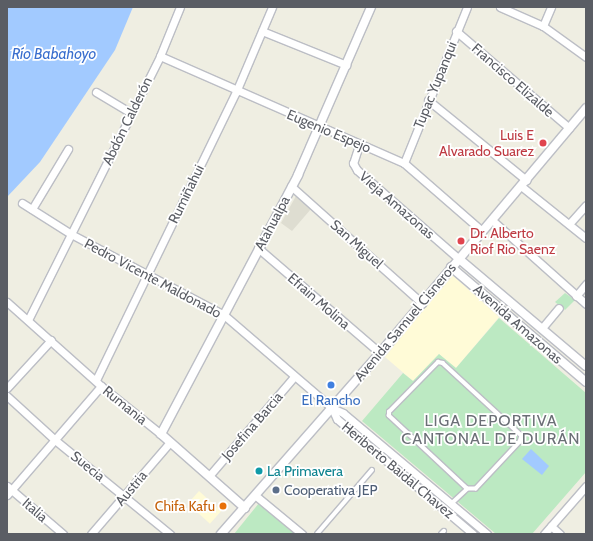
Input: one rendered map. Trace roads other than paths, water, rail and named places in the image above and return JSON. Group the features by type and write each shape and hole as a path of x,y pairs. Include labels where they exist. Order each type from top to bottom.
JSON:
{"street":[{"name":"Abdón Calderón","path":"28,320 160,56 180,7"},
{"name":"Rumiñahui","path":"96,380 236,92 272,7"},
{"name":"Atahualpa","path":"161,434 291,186 320,127 371,7"},
{"name":"Tupac Yupanqui","path":"404,163 428,100 467,7"},
{"path":"500,7 543,26 586,57"},
{"path":"543,26 551,7"},
{"path":"262,31 346,65"},
{"name":"Francisco Elizalde","path":"456,31 569,128"},
{"name":"Eugenio Espejo","path":"160,56 236,92 404,163 482,231"},
{"path":"96,92 131,113"},
{"path":"428,100 586,238"},
{"name":"Avenida Samuel Cisneros","path":"221,534 256,496 380,353 458,258 586,108"},
{"name":"Vieja Amazonas","path":"359,144 353,163 357,170 458,258"},
{"path":"32,208 68,149"},
{"name":"San Miguel","path":"291,186 422,303"},
{"name":"Pedro Vicente Maldonado","path":"22,203 71,234 224,315 294,377 332,408"},
{"path":"569,224 586,205"},
{"path":"492,220 586,304"},
{"name":"Efrain Molina","path":"258,248 380,353"},
{"name":"Avenida Amazonas","path":"458,258 586,366"},
{"name":"Avenida Amazonas","path":"451,267 586,382"},
{"path":"576,296 586,284"},
{"name":"Rumania","path":"7,302 101,386 161,434 245,508"},
{"path":"542,328 560,308"},
{"path":"7,388 51,340"},
{"name":"Josefina Barcia","path":"209,476 294,377"},
{"path":"8,490 56,440 101,386"},
{"name":"Suecia","path":"7,396 56,440 125,495 170,534"},
{"name":"Heriberto Baidal Chavez","path":"332,408 343,413 487,534"},
{"name":"Heriberto Baidal Chavez","path":"332,408 338,419 473,534"},
{"name":"Austria","path":"91,534 170,442"},
{"name":"Italia","path":"8,490 63,534"},
{"path":"544,534 585,490"},
{"path":"256,496 302,534"},
{"path":"551,526 560,534"}],"lane":[{"path":"452,504 467,489 479,488 522,439 440,362 389,412 389,416 467,489"},
{"path":"317,534 372,470"}],"water":[{"name":"Río Babahoyo","path":"7,7 133,7 115,50 40,162 7,197"},
{"path":"531,449 549,466 542,475 522,459"}],"place":[{"name":"Luis E Alvarado Suarez","path":"543,143"},
{"name":"Dr. Alberto Riof Rio Saenz","path":"461,241"},
{"name":"El Rancho","path":"331,385"},
{"name":"La Primavera","path":"259,471"},
{"name":"Cooperativa JEP","path":"276,490"},
{"name":"Chifa Kafu","path":"223,506"}],"district":[{"name":"LIGA DEPORTIVA CANTONAL DE DURÁN","path":"491,430"}]}
